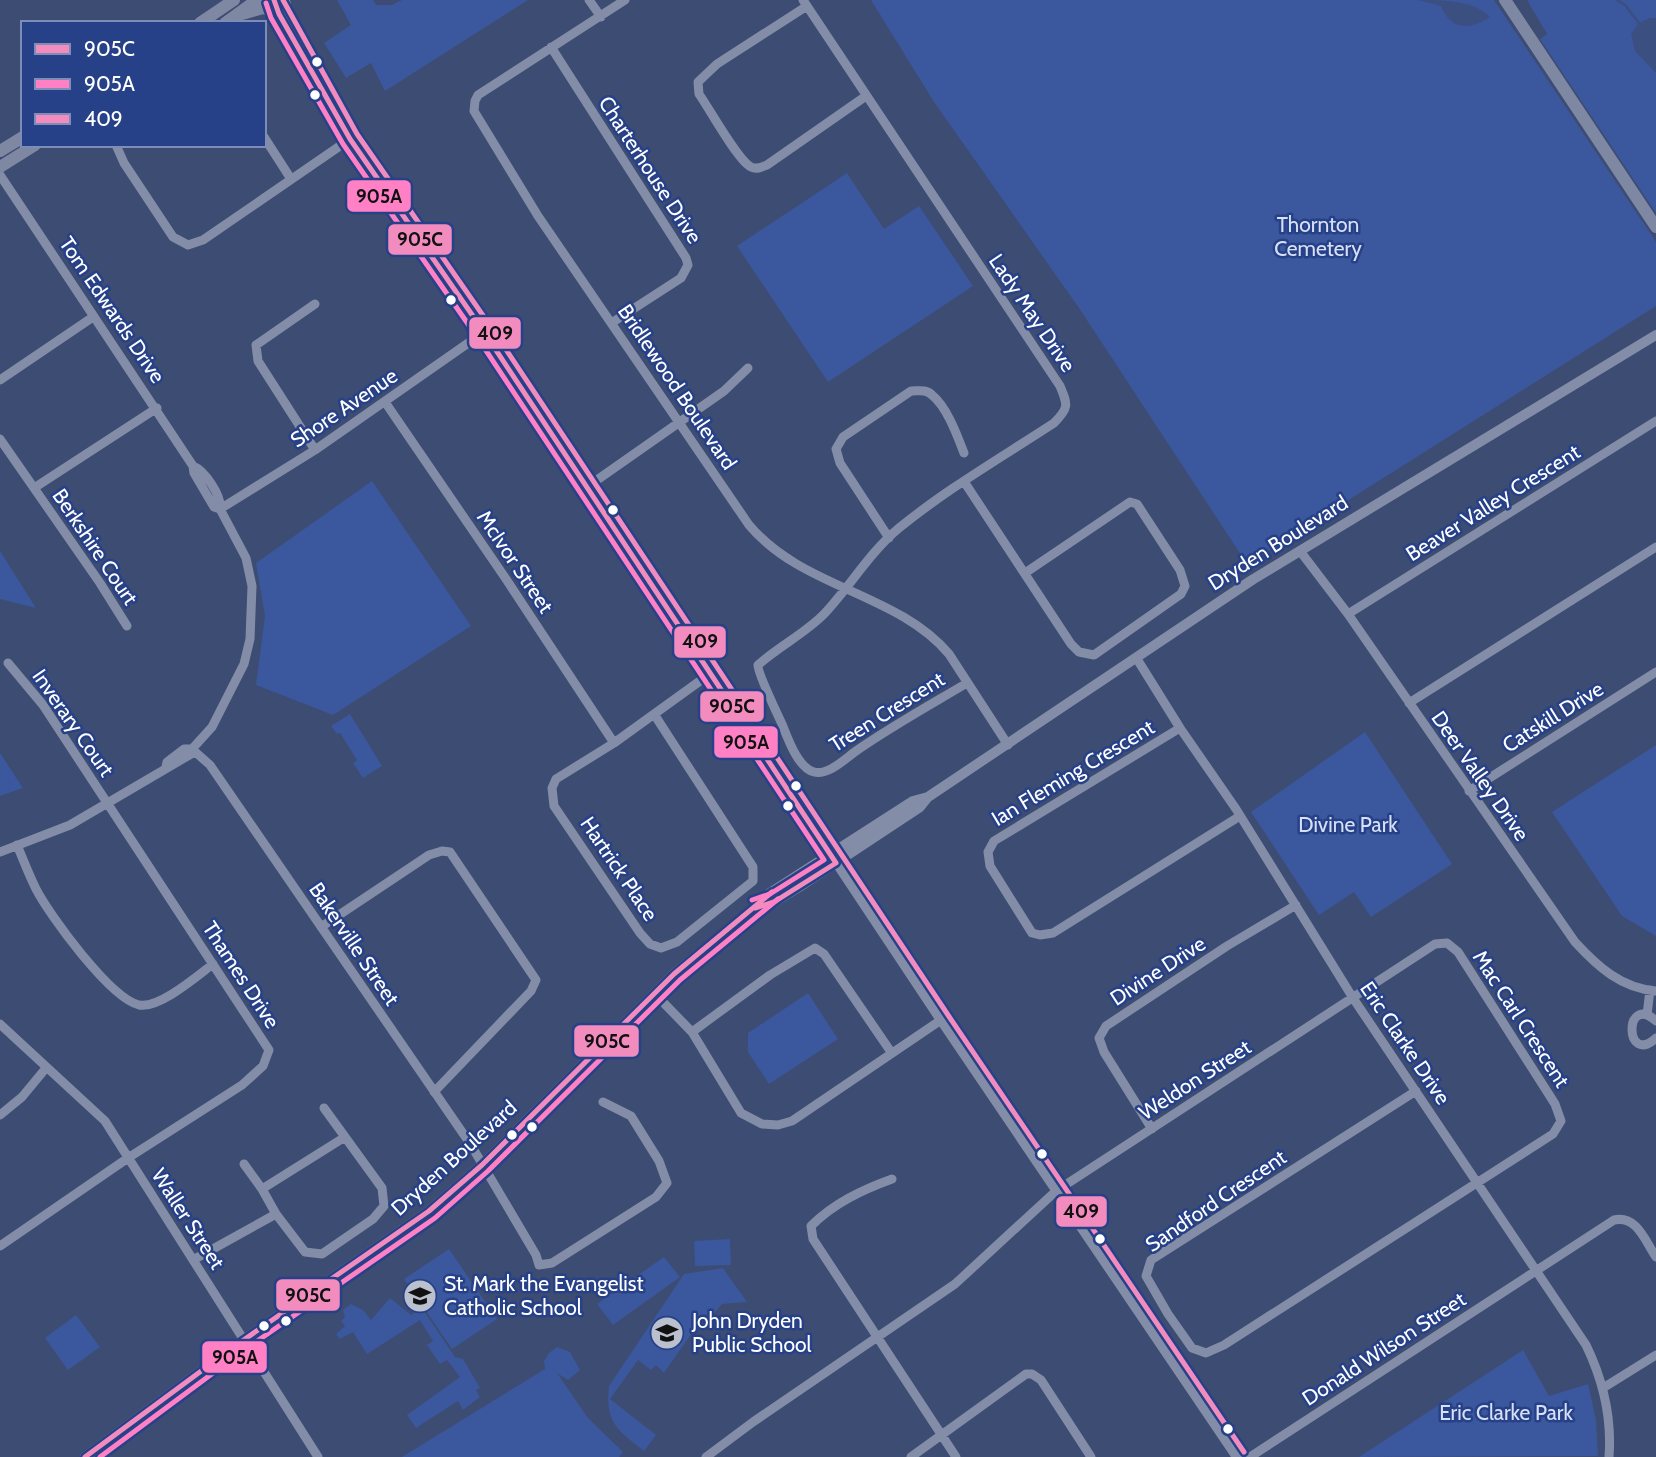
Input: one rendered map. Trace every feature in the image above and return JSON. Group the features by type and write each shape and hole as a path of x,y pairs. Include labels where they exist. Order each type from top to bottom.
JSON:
{"main road":[{"path":"203,21 234,0"},
{"path":"230,19 257,0"},
{"path":"1504,0 1656,227"},
{"path":"230,19 262,8 279,14"},
{"path":"0,151 21,138"},
{"path":"0,167 32,147"}],"street":[{"path":"274,0 279,14 350,139 484,332 833,859 1237,1457"},
{"path":"285,0 290,30"},
{"path":"589,0 601,17 625,0"},
{"path":"805,3 717,64 698,82 699,94 739,156 748,166 756,168 767,165 866,96"},
{"name":"Lady May Drive","path":"805,3 1060,386 1067,403 1065,412 1054,423 932,504 889,538 845,589"},
{"name":"Bridlewood Boulevard","path":"601,17 478,95 474,101 474,111 538,216 762,540 800,568 898,615 938,641 1008,745"},
{"name":"Charterhouse Drive","path":"551,47 688,265 681,278 612,322"},
{"path":"117,147 124,163 173,237 188,245 203,240 350,139"},
{"path":"266,140 291,179"},
{"name":"Tom Edwards Drive","path":"0,175 193,466 201,469 221,502 220,509 246,558 252,586 250,639 244,664 212,727 192,749 184,750 167,762 166,767 70,825 0,852"},
{"path":"314,304 256,345 258,361 315,450"},
{"path":"0,380 93,317"},
{"name":"Shore Avenue","path":"220,509 315,450 484,332"},
{"name":"Dryden Boulevard","path":"85,1457 134,1419 429,1211 482,1164 674,974 755,908 774,902 913,801 928,797 1008,745 1252,580 1656,335"},
{"path":"587,487 724,391 748,368"},
{"path":"889,538 840,463 836,449 843,437 911,391 924,390 933,395 953,425 964,453"},
{"name":"McIvor Street","path":"385,402 614,743"},
{"path":"34,488 157,408"},
{"name":"Beaver Valley Crescent","path":"1348,614 1656,421"},
{"name":"Berkshire Court","path":"0,439 127,626"},
{"path":"965,483 1072,644 1085,655 1094,655 1150,617 1181,594 1185,586 1180,570 1137,504 1130,502 1025,573"},
{"path":"1409,703 1656,547"},
{"name":"Deer Valley Drive","path":"1300,551 1348,614 1575,943 1600,968 1626,984 1653,991"},
{"name":"Treen Crescent","path":"845,589 824,614 758,665 757,671 773,701 786,735 806,768 819,773 836,765 870,741 967,683"},
{"name":"Eric Clarke Drive","path":"1137,659 1240,816 1353,998 1586,1345 1603,1388 1609,1422 1609,1457"},
{"name":"Inverary Court","path":"8,663 43,705 108,803"},
{"name":"Catskill Drive","path":"1469,791 1656,672"},
{"name":"Hartrick Place","path":"654,714 753,867 753,881 677,942 661,948 650,944 640,933 554,806 552,788 556,779 614,743 654,714 711,673"},
{"name":"Ian Fleming Crescent","path":"1180,728 994,841 988,852 990,866 1032,933 1053,933 1240,816"},
{"name":"Bakerville Street","path":"192,749 211,765 434,1092 482,1164 536,1255 539,1265 552,1263 656,1197 667,1183 659,1161 631,1116 603,1102"},
{"name":"Thames Drive","path":"108,803 269,1051 263,1066 242,1084 128,1158"},
{"path":"17,845 36,890 66,934 92,966 123,997 140,1005 157,1003 213,964"},
{"path":"321,927 429,855 442,851 450,852 536,980 531,991 434,1092"},
{"name":"Divine Drive","path":"1152,1129 1104,1052 1099,1038 1106,1026 1227,946 1296,905"},
{"name":"Mac Carl Crescent","path":"1353,998 1435,944 1447,943 1458,952 1555,1104 1561,1121 1553,1134 1476,1182"},
{"path":"692,1032 770,975 815,948 824,954 891,1052"},
{"path":"1647,1015 1653,991"},
{"path":"655,994 692,1032 741,1113 762,1124 778,1125 792,1121 941,1020"},
{"name":"Weldon Street","path":"706,1457 955,1284 1056,1191 1353,998"},
{"path":"1647,1015 1656,1021"},
{"path":"1647,1015 1634,1020 1631,1034 1642,1043 1656,1038"},
{"name":"Waller Street","path":"0,1024 105,1121 318,1457"},
{"path":"0,1115 22,1097 46,1068"},
{"name":"Sandford Crescent","path":"1416,1091 1152,1261 1146,1276 1168,1314 1192,1348 1206,1353 1224,1345 1476,1182"},
{"path":"244,1164 276,1214 305,1252 322,1254 373,1219 384,1206 382,1188 324,1108"},
{"path":"262,1189 345,1137"},
{"path":"0,1246 128,1158"},
{"path":"892,1179 864,1189 825,1212 811,1226 813,1239 956,1457"},
{"path":"193,1260 276,1214"},
{"name":"Donald Wilson Street","path":"1250,1457 1619,1219 1633,1222 1656,1257"},
{"path":"1603,1388 1656,1355"},
{"path":"911,1457 1026,1374 1032,1374 1041,1380 1091,1457"}],"green space":[{"path":"337,0 373,0 376,5 392,5 402,0 528,0 385,91 371,63 346,78 324,43 351,25"},
{"name":"Thornton Cemetery","path":"871,0 1494,0 1656,242 1656,306 1247,564 1079,308 934,102"},
{"path":"1527,0 1656,0 1656,213 1540,39 1547,34"},
{"path":"847,173 884,229 919,206 973,286 828,382 737,246"},
{"path":"372,481 471,626 333,715 256,685 265,616 256,563"},
{"path":"0,551 36,608 0,599"},
{"path":"350,714 382,766 363,778 353,763 357,760 340,733 337,734 331,726"},
{"name":"Divine Park","path":"1365,732 1452,864 1371,917 1354,892 1319,915 1251,812"},
{"path":"1656,745 1656,936 1622,916 1552,812"},
{"path":"0,753 23,788 0,796"},
{"path":"808,993 838,1039 769,1084 748,1052 748,1033"},
{"path":"730,1239 731,1265 695,1266 694,1241"},
{"path":"449,1249 497,1319 452,1349 404,1279"},
{"path":"664,1257 680,1277 613,1325 597,1304"},
{"path":"723,1268 747,1302 722,1304 711,1317 705,1314 664,1373 656,1365 651,1370 638,1360 610,1399 656,1435 644,1451 620,1431 611,1417 609,1386 684,1274"},
{"path":"390,1298 411,1315 422,1308 455,1357 463,1359 480,1388 476,1390 480,1397 463,1410 458,1401 416,1428 407,1415 460,1377 447,1360 440,1364 427,1345 433,1341 420,1320 367,1354 353,1332 340,1339 336,1334 345,1326 341,1321 345,1317 343,1310 351,1304 363,1310 371,1320"},
{"path":"76,1315 100,1347 68,1370 45,1338"},
{"path":"557,1347 570,1352 580,1370 568,1380 557,1373 588,1418 623,1452 619,1457 402,1457 545,1369 544,1361"},
{"name":"Eric Clarke Park","path":"1523,1350 1549,1396 1588,1384 1596,1420 1598,1456 1359,1457"}],"shaded area":[{"path":"1418,0 1467,4 1490,17 1462,26 1450,20 1441,6"},
{"path":"1656,18 1656,73 1635,51 1631,34 1639,23"}],"waterway":[{"path":"1617,0 1625,5 1639,23"}],"transit line":[{"name":"905C","path":"274,0 279,14 350,139 484,332 836,863 774,902 755,908"},
{"name":"409","path":"283,0 357,134 491,327 948,1015 1244,1452"},
{"name":"905A","path":"266,3 271,18 343,144 477,337 824,860 770,894 752,900"},
{"name":"905C","path":"85,1457 235,1346 429,1211 482,1165 674,974 772,892"},
{"name":"905A","path":"100,1457 240,1353 435,1218 488,1171 680,980 778,899"}],"place":[{"name":"St. Mark the Evangelist Catholic School","path":"420,1296"},
{"name":"John Dryden Public School","path":"667,1333"}]}
